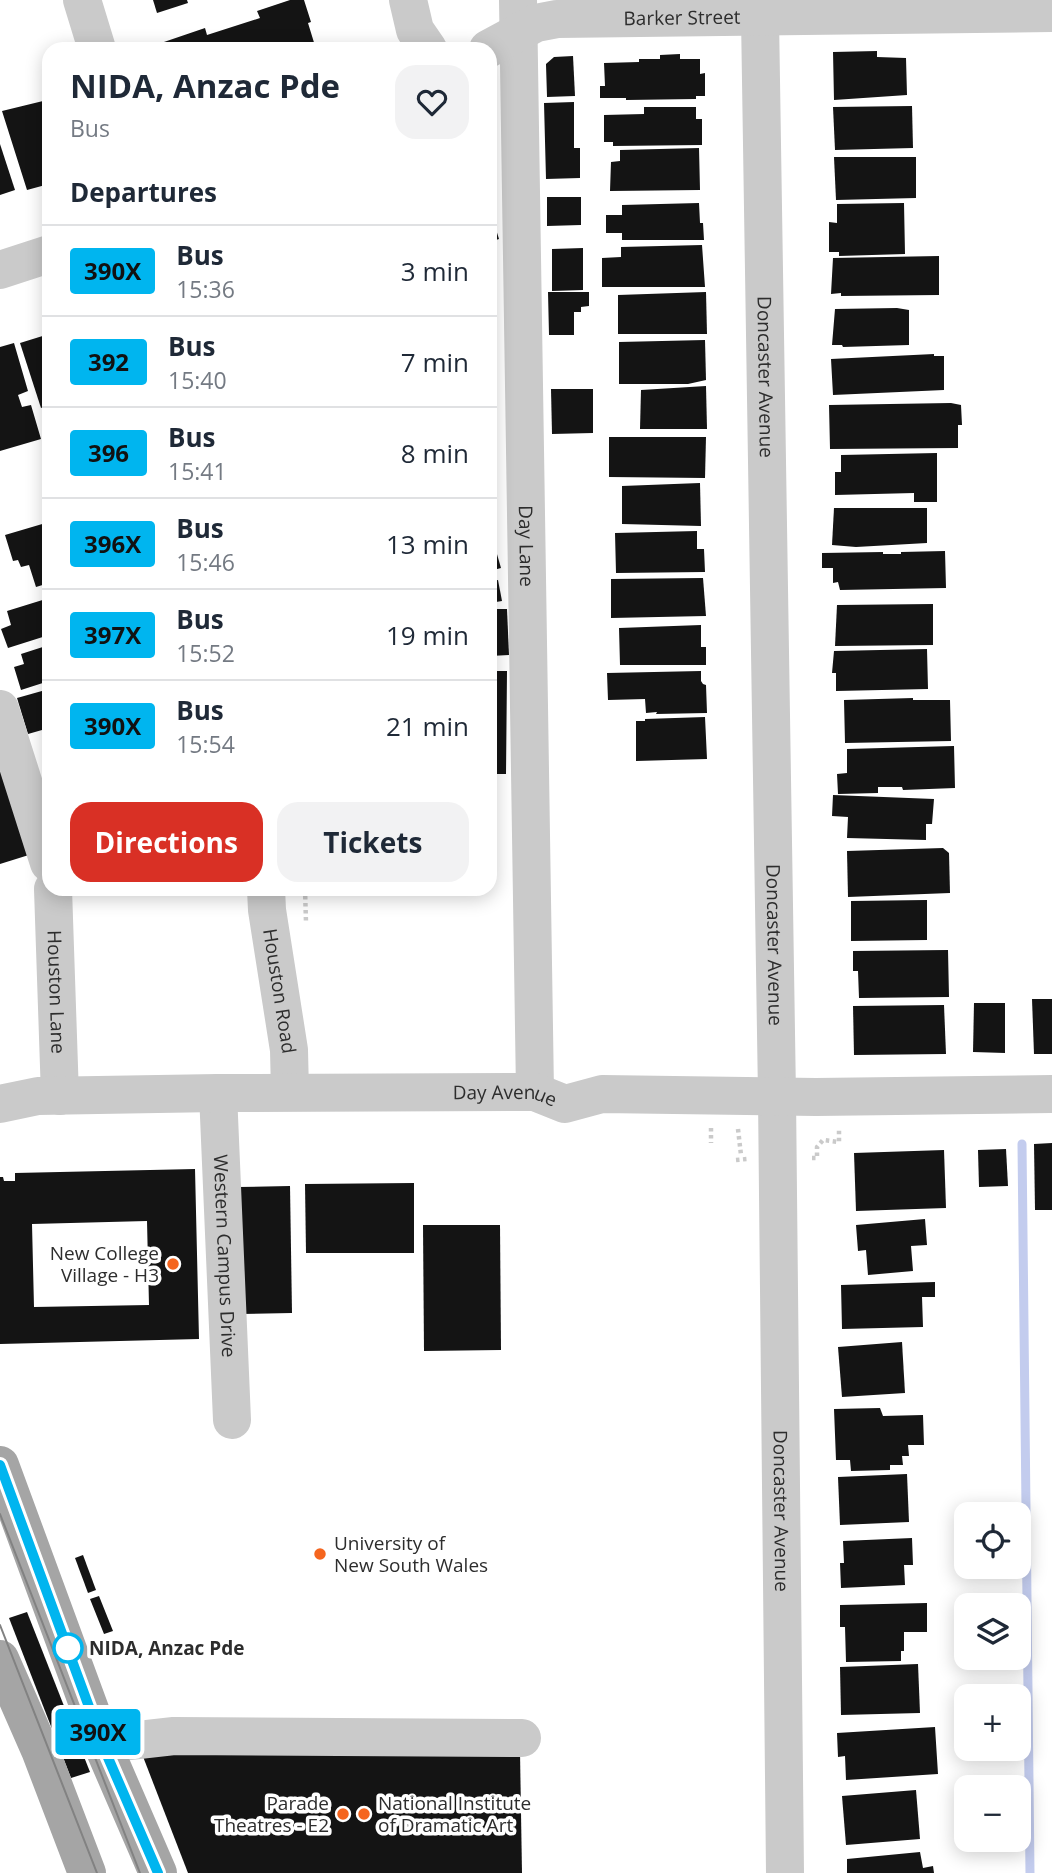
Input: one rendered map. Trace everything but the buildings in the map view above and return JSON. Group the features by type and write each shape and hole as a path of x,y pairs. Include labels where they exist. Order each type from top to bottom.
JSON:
{"main road":[{"path":"0,1465 103,1744 158,1873"},
{"path":"0,1660 40,1750 88,1873"}],"street":[{"path":"82,0 95,42"},
{"path":"408,0 415,30 423,42"},
{"name":"Barker Street","path":"508,27 557,19 1052,13"},
{"name":"Doncaster Avenue","path":"760,17 777,1096 785,1873"},
{"name":"Day Lane","path":"508,27 536,1092"},
{"path":"0,270 42,256"},
{"path":"0,709 42,841"},
{"name":"Houston Lane","path":"49,1096 53,896"},
{"name":"Houston Road","path":"266,896 289,1049 290,1092"},
{"name":"Day Avenue","path":"0,1085 49,1096"},
{"name":"Day Avenue","path":"0,1104 49,1096 290,1092 536,1092 565,1104 602,1094 1052,1094"},
{"name":"Western Campus Drive","path":"218,1093 232,1420"},
{"path":"103,1744 174,1736 522,1738"}],"path":[{"path":"711,1122 711,1143"},
{"path":"809,1158 817,1158 817,1147 823,1140 839,1142"}],"waterway":[{"path":"1022,1144 1030,1873"}],"tram line":[{"path":"0,1514 140,1873"},
{"path":"0,1625 97,1873"}],"bus line":[{"name":"390X","path":"0,1465 106,1753 158,1873"}],"place":[{"name":"New College Village - H3","path":"173,1264"},
{"name":"University of New South Wales","path":"320,1554"},
{"name":"NIDA, Anzac Pde","path":"68,1648"},
{"name":"Parade Theatres - E2","path":"343,1814"},
{"name":"National Institute of Dramatic Art","path":"364,1814"}]}
